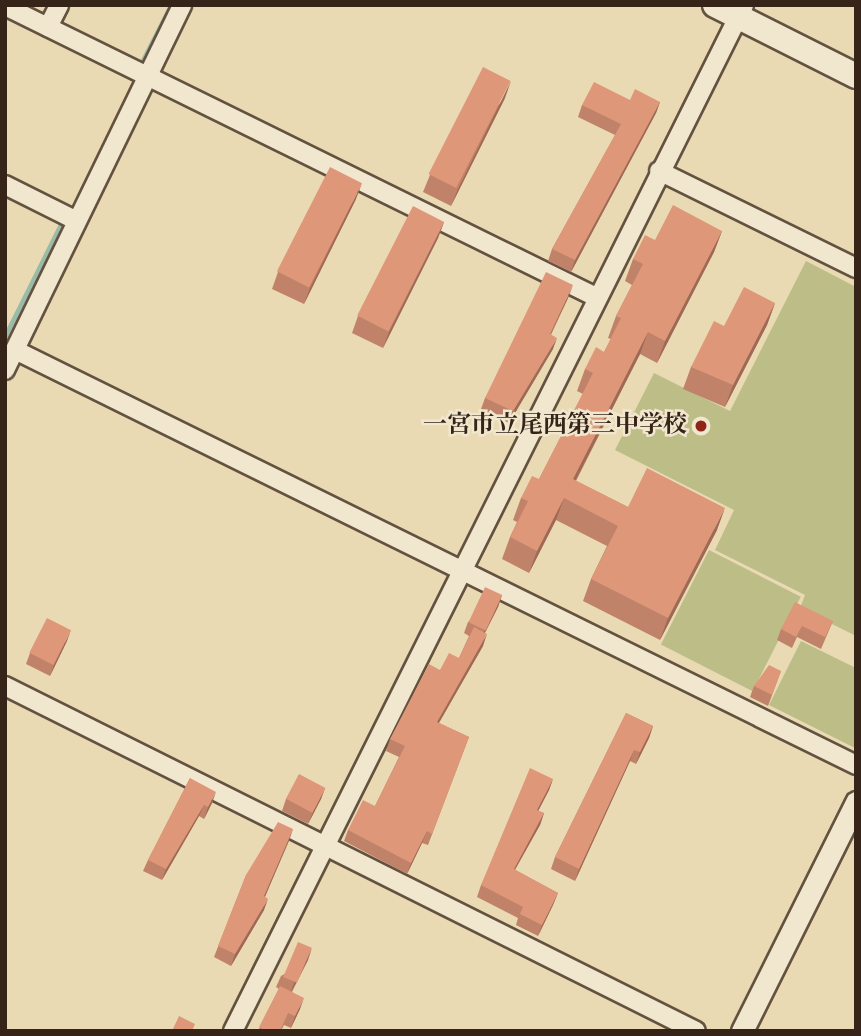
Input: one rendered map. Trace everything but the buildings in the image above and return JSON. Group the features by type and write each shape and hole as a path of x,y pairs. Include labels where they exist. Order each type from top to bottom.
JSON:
{"main road":[{"path":"715,5 742,11 856,76"}],"street":[{"path":"48,27 59,5"},
{"path":"5,370 182,5"},
{"path":"5,6 596,297"},
{"path":"233,1031 461,567 742,11"},
{"path":"659,172 856,268"},
{"path":"5,185 77,221"},
{"path":"15,350 461,567 856,765"},
{"path":"5,686 696,1031"},
{"path":"742,1031 856,802"}],"green space":[{"path":"806,261 856,287 856,636 800,608 805,595 715,550 734,510 615,450 654,373 730,411"},
{"path":"709,550 801,597 753,691 661,644"},
{"path":"801,641 856,668 855,748 769,705"}],"waterway":[{"path":"142,62 171,5"},
{"path":"5,336 61,224"}],"place":[{"name":"一宮市立尾西第三中学校","path":"701,426"}]}
